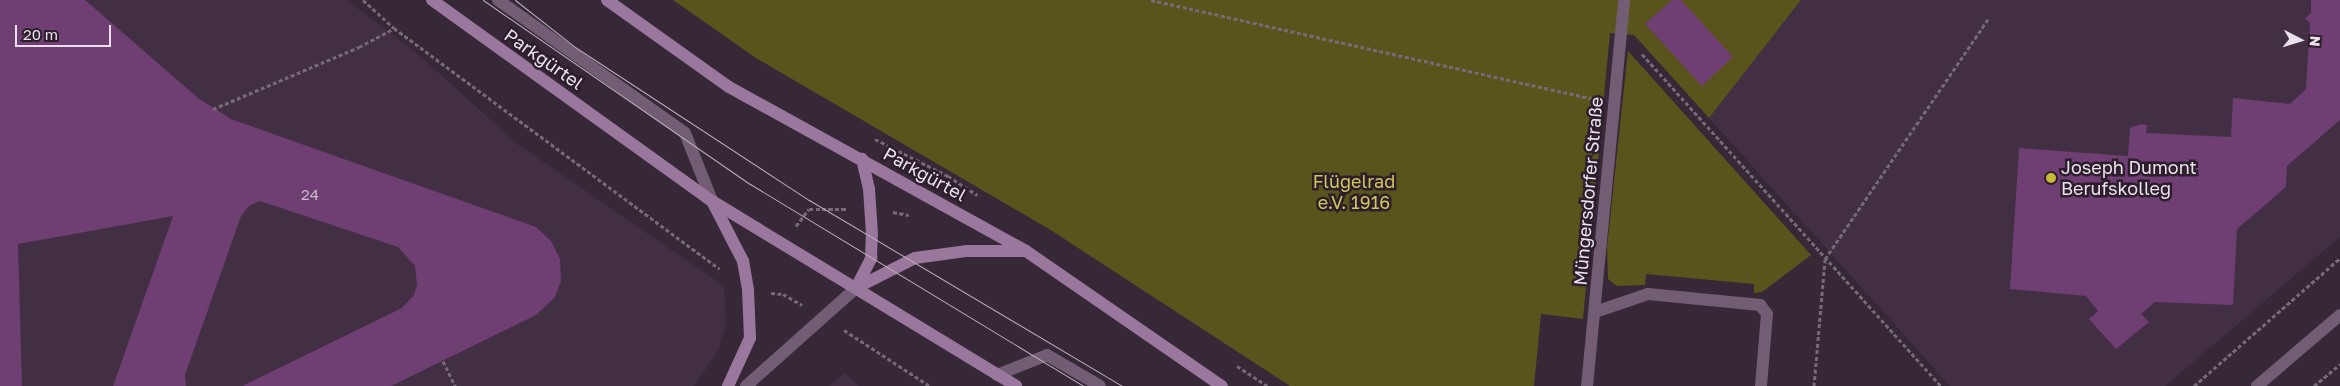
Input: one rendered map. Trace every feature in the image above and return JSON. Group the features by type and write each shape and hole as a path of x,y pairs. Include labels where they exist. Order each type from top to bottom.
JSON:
{"main road":[{"name":"Parkgürtel","path":"432,0 712,201 781,246 856,288 1016,386"},
{"name":"Parkgürtel","path":"607,0 729,87 1026,250 1222,386"},
{"path":"856,288 871,258 872,234 869,189 862,159"},
{"path":"712,201 743,260 748,290 750,338 728,386"},
{"path":"856,288 915,258 966,251 1026,250"}],"street":[{"path":"498,0 685,133 712,201"},
{"name":"Müngersdorfer Straße","path":"1587,386 1624,0"},
{"path":"746,386 856,288"},
{"path":"1595,312 1648,294 1760,304 1767,314 1761,386"},
{"path":"2257,386 2340,315"},
{"path":"997,375 1047,355 1100,386"}],"path":[{"path":"363,0 394,28 748,290 784,294 930,386"},
{"path":"1151,0 1613,104"},
{"path":"1814,386 1825,259 1989,18"},
{"path":"213,109 359,48 394,28"},
{"path":"1620,41 1634,44 1941,386"},
{"path":"2194,386 2340,258"},
{"path":"443,361 455,386"},
{"path":"2314,386 2340,364"}],"shaded area":[{"path":"0,0 347,0 419,55 516,143 724,286 726,324 718,351 694,386 0,386"},
{"name":"Joseph Dumont Berufskolleg","path":"1801,0 2340,0 2340,237 2165,386 1950,386 1709,118"},
{"path":"845,373 859,386 829,386"}],"green space":[{"name":"Flügelrad e.V. 1916","path":"673,0 1801,0 1709,118 1634,35 1610,33 1583,319 1541,314 1534,386 1290,386 1049,229 756,58"},
{"path":"1628,51 1811,255 1762,292 1754,293 1754,284 1646,274 1645,285 1617,286 1608,279 1607,247"}],"building":[{"path":"0,0 85,0 198,98 231,119 536,227 551,241 560,259 561,281 555,297 536,315 391,386 242,386 402,308 414,295 417,285 415,266 398,247 260,201 249,206 241,216 185,375 186,386 113,386 173,216 18,244 22,386 0,386"},
{"path":"1672,0 1681,0 1733,57 1702,86 1645,24"},
{"path":"2311,0 2340,0 2340,120 2287,166 2286,187 2237,229 2233,305 2155,302 2141,314 2149,322 2116,349 2089,319 2098,311 2086,296 2010,289 2019,148 2128,156 2130,128 2141,124 2147,125 2146,133 2231,137 2233,98 2290,104 2306,89 2310,23 2305,18 2311,13"}],"tram line":[{"path":"483,0 750,184 1084,386"},
{"path":"515,0 575,47 809,200 1122,386"}],"place":[{"name":"Joseph Dumont Berufskolleg","path":"2051,178"}]}
